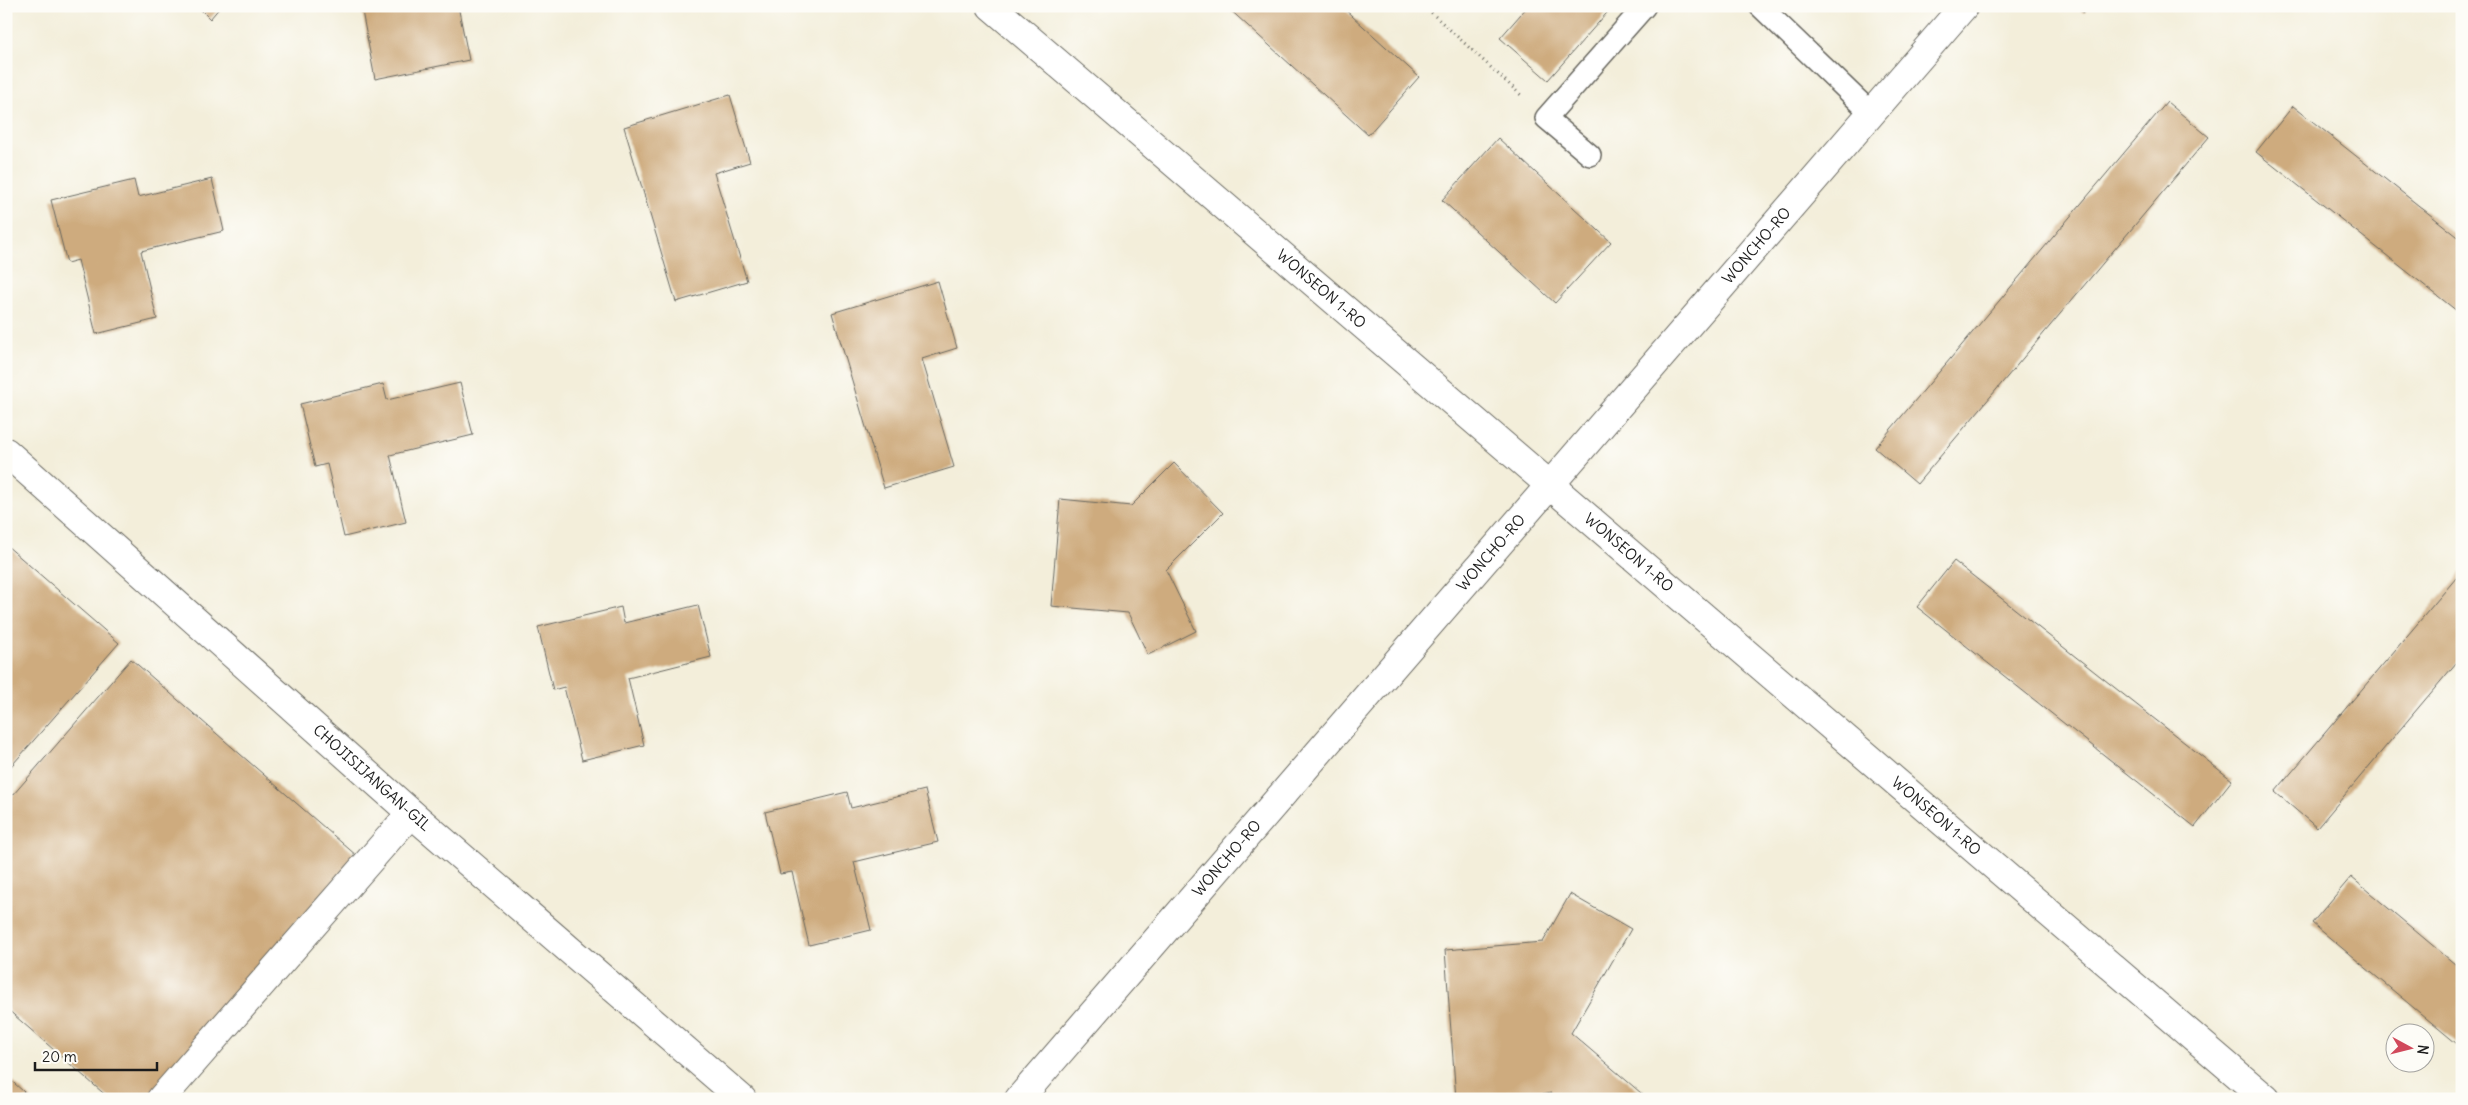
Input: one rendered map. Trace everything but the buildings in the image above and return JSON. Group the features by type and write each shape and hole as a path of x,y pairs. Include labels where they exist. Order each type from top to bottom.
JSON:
{"street":[{"name":"WONSEON 1-RO","path":"991,6 2266,1099"},
{"name":"WONCHO-RO","path":"1019,1099 1964,6"},
{"name":"CHOJISIJANGAN-GIL","path":"6,452 412,813 742,1099"},
{"path":"161,1099 412,813"}],"lane":[{"path":"1590,155 1546,118 1645,6"},
{"path":"1760,6 1871,113"}],"path":[{"path":"1424,6 1546,118"}]}
